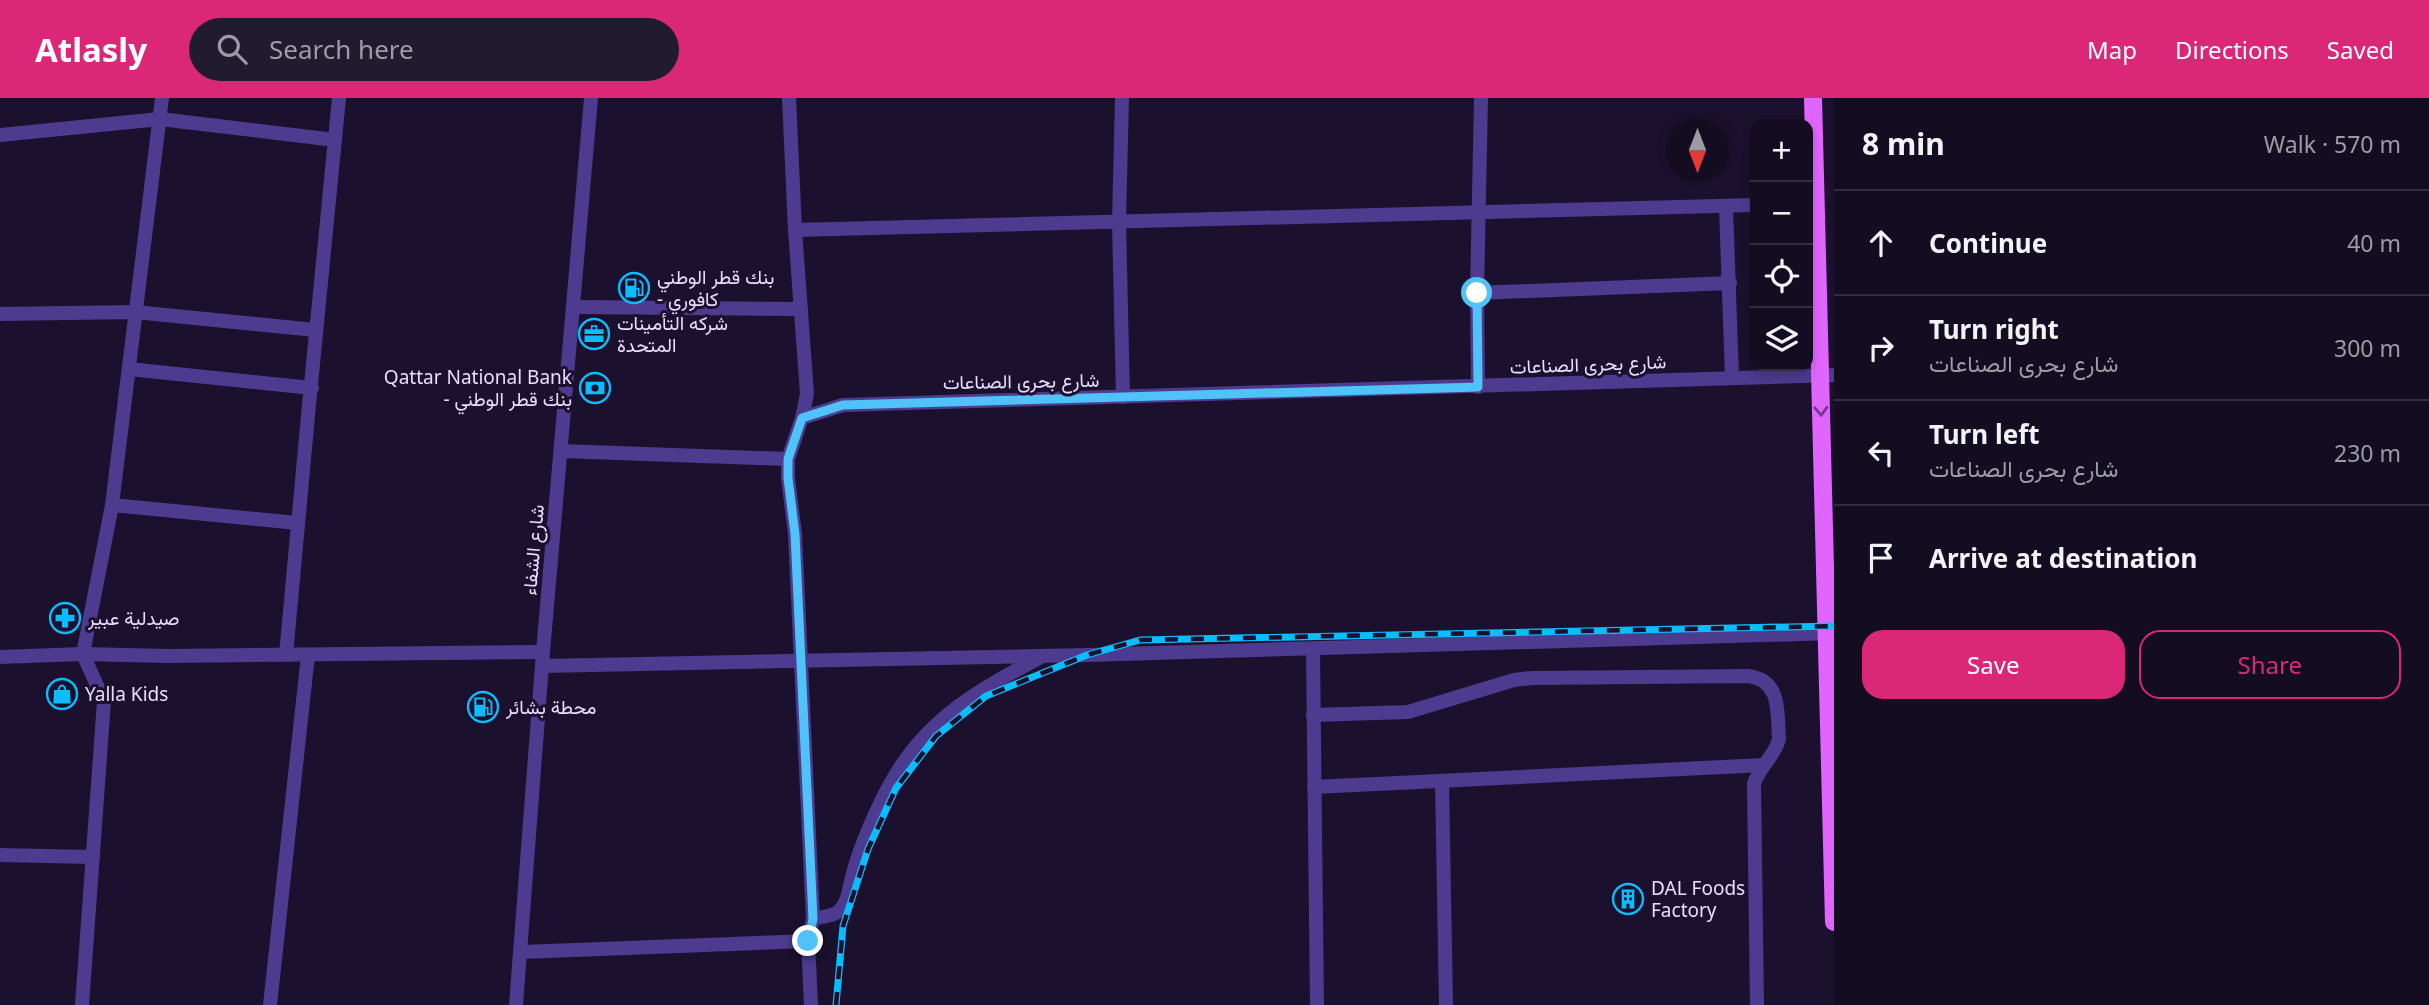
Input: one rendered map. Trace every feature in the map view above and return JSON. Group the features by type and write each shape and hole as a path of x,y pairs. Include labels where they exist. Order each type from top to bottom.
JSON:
{"main road":[{"path":"1812,182 1813,98"},
{"path":"1813,214 1827,375 1834,922"}],"street":[{"path":"82,1005 104,701 83,654 112,505 162,98"},
{"path":"286,654 339,98"},
{"name":"شارع الشفاء","path":"516,1005 591,98"},
{"path":"789,98 807,394 788,459 788,478 795,534 813,919 808,941 811,1005"},
{"path":"1122,98 1119,221 1123,397"},
{"path":"1478,387 1481,98"},
{"path":"0,135 160,119 335,140"},
{"path":"795,230 1750,205"},
{"path":"1727,207 1732,378"},
{"path":"1477,293 1730,283"},
{"path":"573,307 801,309"},
{"path":"0,314 135,312 315,330"},
{"path":"129,369 312,388"},
{"name":"شارع بحرى الصناعات","path":"802,418 843,405 1827,375"},
{"path":"561,451 788,459"},
{"path":"112,505 297,523"},
{"path":"0,657 83,654 308,654 543,659 1044,656 1830,634"},
{"path":"1313,649 1317,1005"},
{"path":"270,1005 308,654"},
{"path":"813,919 836,913 843,907 856,861 894,778 907,756 925,735 943,717 998,680 1044,656"},
{"path":"1313,715 1408,712 1514,680 1532,678 1752,676 1770,685 1776,695 1779,739 1754,784 1757,1005"},
{"path":"1314,787 1763,765"},
{"path":"1442,781 1446,1005"},
{"path":"0,855 93,857"},
{"path":"522,952 808,941"}],"railway":[{"path":"836,1005 843,926 868,849 896,788 936,736 986,696 1087,655 1140,640 1834,626"}],"place":[{"name":"بنك قطر الوطني - كافوري","path":"634,288"},
{"name":"شركه التأمينات المتحدة","path":"594,334"},
{"name":"Qattar National Bank - بنك قطر الوطني","path":"595,388"},
{"name":"صيدلية عبير","path":"65,618"},
{"name":"Yalla Kids","path":"62,694"},
{"name":"محطة بشائر","path":"483,707"},
{"name":"DAL Foods Factory","path":"1628,899"}],"route":[{"path":"808,941 813,919 795,534 788,478 788,459 802,418 843,405 1478,387 1477,293"}]}
